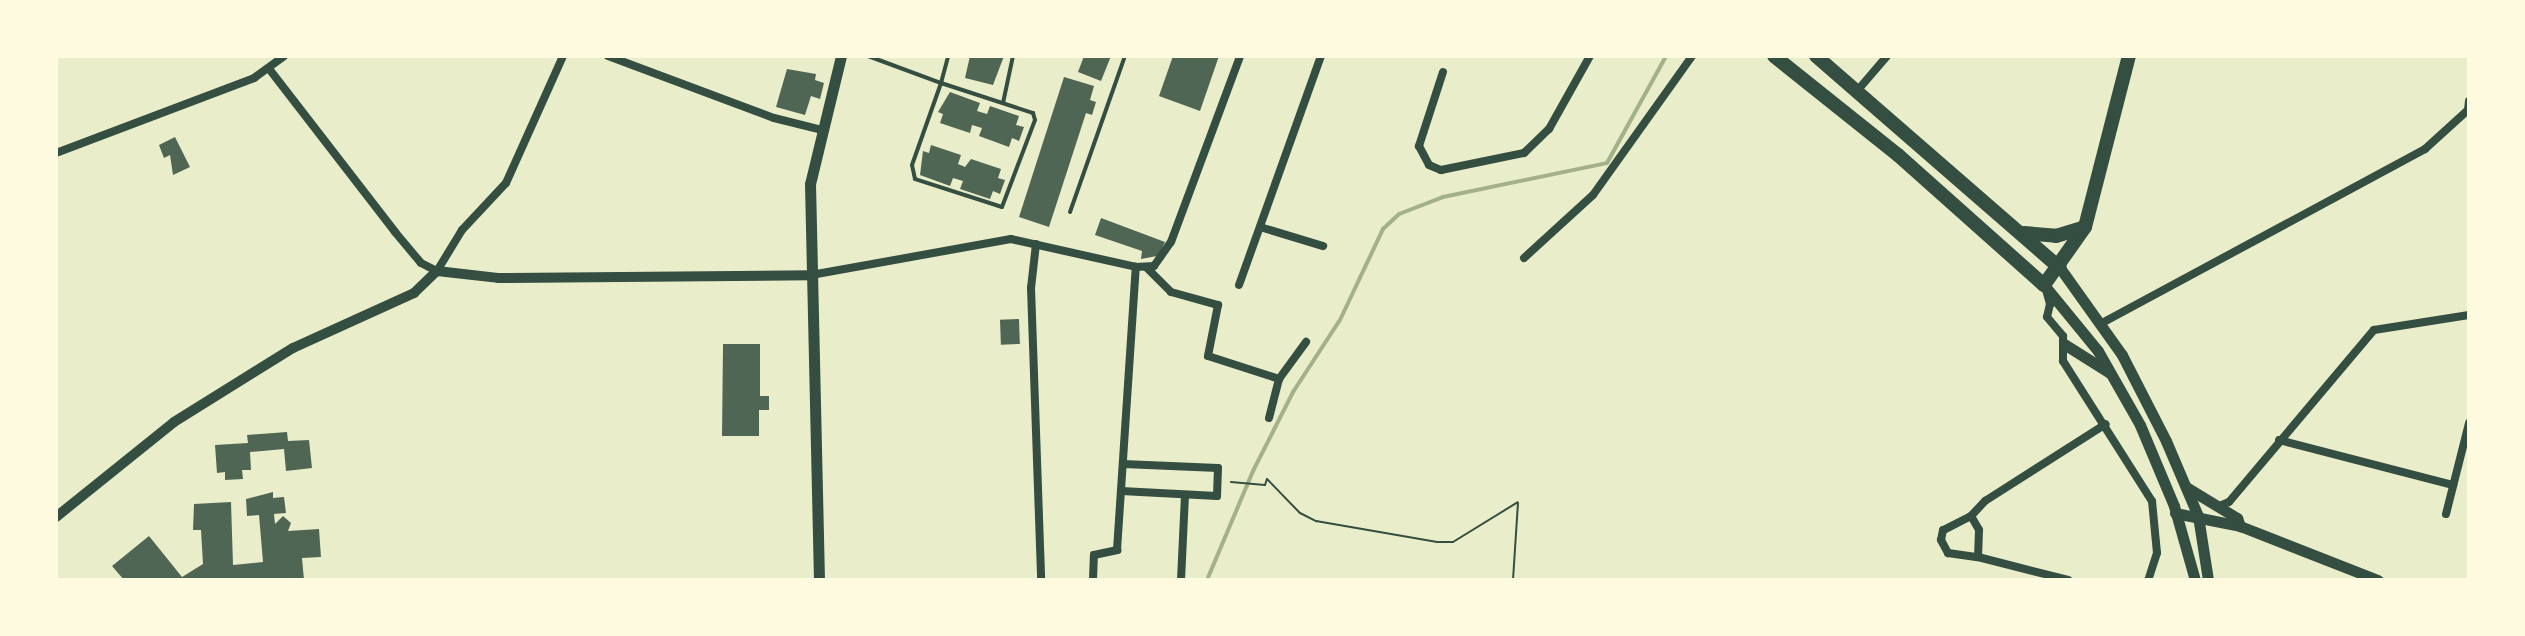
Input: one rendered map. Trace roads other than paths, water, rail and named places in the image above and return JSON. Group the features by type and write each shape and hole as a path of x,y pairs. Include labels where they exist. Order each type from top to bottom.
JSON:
{"highway":[{"path":"1774,56 1898,155 2044,285 2060,268 2085,227 2129,56"},
{"path":"1816,56 2024,233 2060,268"},
{"path":"2024,233 2056,236 2085,227"}],"main road":[{"path":"819,580 810,184 841,56"},
{"path":"2060,268 2102,323 2166,441 2198,516 2208,580"},
{"path":"2044,285 2078,322 2150,446 2195,580"},
{"path":"2064,344 2110,373"},
{"path":"2185,487 2237,518 2240,526"},
{"path":"2174,510 2240,526 2378,580"}],"street":[{"path":"56,153 270,70 284,56"},
{"path":"56,517 185,414 293,348 414,293 437,271 462,230 506,183 563,56"},
{"path":"608,56 774,118 822,130"},
{"path":"270,70 395,232 421,263 437,271 498,278 811,275 1011,239 1147,268 1162,260 1171,242 1240,56"},
{"path":"1239,285 1321,56"},
{"path":"1443,72 1419,146 1429,165 1455,169 1524,153 1549,129 1590,56"},
{"path":"1524,258 1593,195 1692,56"},
{"path":"1857,91 1887,56"},
{"path":"2102,323 2425,149 2469,107"},
{"path":"1260,227 1323,246"},
{"path":"1036,244 1031,288 1041,580"},
{"path":"1093,580 1094,555 1117,550 1136,267"},
{"path":"1147,268 1171,292 1218,305 1208,356 1279,379"},
{"path":"2044,285 2050,304 2047,317 2064,344 2063,361 2106,424 2152,501 2157,553 2148,580"},
{"path":"2216,508 2229,502 2374,330 2469,315"},
{"path":"1269,418 1279,379 1306,342"},
{"path":"2446,514 2469,423"},
{"path":"2068,580 1978,557 1948,553 1941,540 1943,530 1957,519 1971,516 1985,501 2106,424"},
{"path":"2279,440 2453,485"},
{"path":"1121,491 1217,496 1218,468 1123,464"},
{"path":"1181,580 1185,495"},
{"path":"1971,516 1979,530 1978,557"}],"lane":[{"path":"868,56 941,83 1033,113 1035,120 1002,207 915,179 912,165 941,83 948,56"},
{"path":"1003,103 1013,56"},
{"path":"1070,212 1125,56"}],"waterway":[{"path":"1207,580 1253,471 1293,392 1340,320 1383,229 1399,214 1443,197 1607,163 1666,56"}]}
